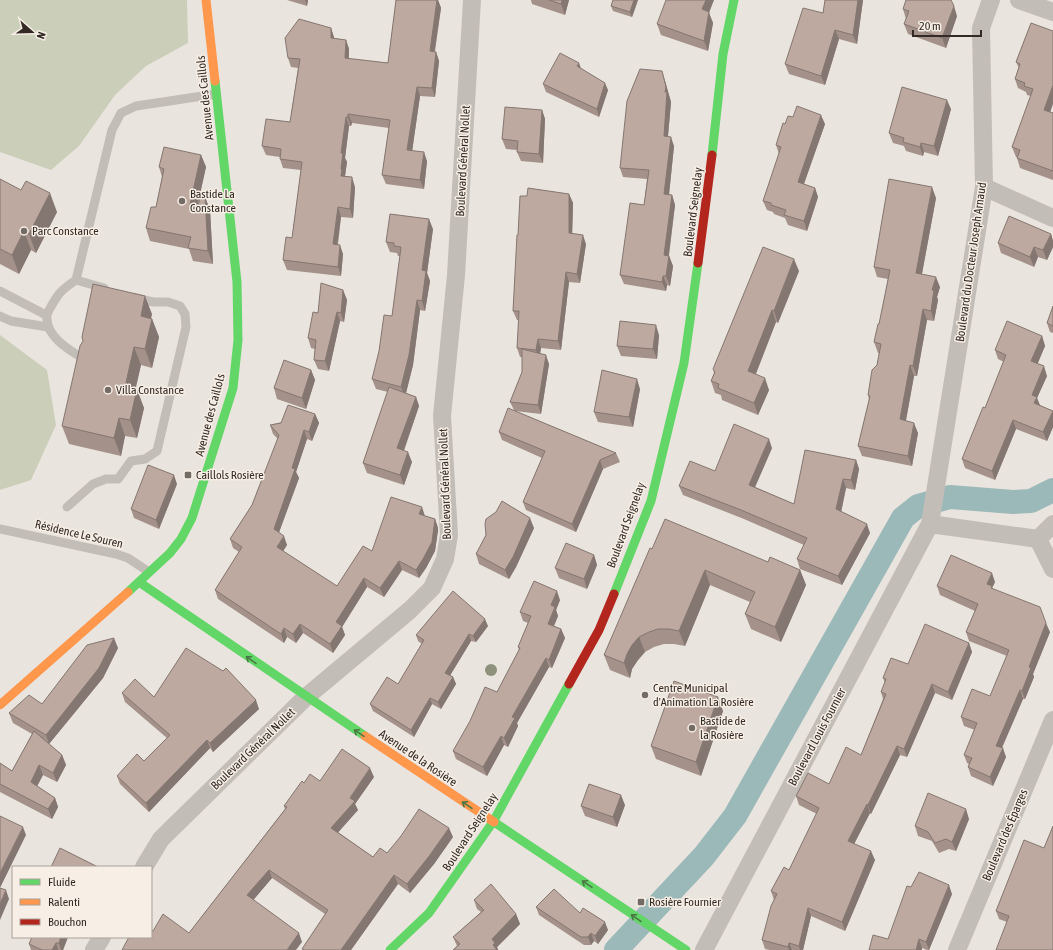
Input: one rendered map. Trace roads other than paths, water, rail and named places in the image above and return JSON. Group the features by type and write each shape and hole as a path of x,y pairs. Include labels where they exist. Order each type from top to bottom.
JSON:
{"street":[{"name":"Avenue des Caillols","path":"0,705 150,572 170,553 181,539 192,518 233,388 238,340 237,282 206,0"},
{"name":"Boulevard Général Nollet","path":"145,866 161,839 306,697 410,610 432,588 445,559 449,535 442,416 456,275 472,0"},
{"name":"Boulevard Seignelay","path":"390,950 429,912 493,822 599,630 651,501 684,364 706,210 723,54 734,0"},
{"name":"Boulevard du Docteur Joseph Arnaud","path":"932,517 984,186 981,28 991,0"},
{"path":"1019,0 1053,12"},
{"path":"984,186 1053,218"},
{"path":"932,517 1038,539"},
{"name":"Boulevard Louis Fournier","path":"704,950 932,517"},
{"path":"1038,539 1053,524"},
{"path":"1038,539 1053,569"},
{"name":"Avenue de la Rosière","path":"139,582 306,697 686,950"},
{"name":"Boulevard des Éparges","path":"957,950 1053,720"},
{"path":"94,950 101,938"}],"lane":[{"path":"84,359 73,353 57,340 48,327 46,314 59,294 76,280 112,130 121,113 136,106 216,94"},
{"path":"76,280 114,291"},
{"path":"0,291 46,314"},
{"path":"67,508 93,484 106,479 118,479 131,460 145,459 157,451 186,327 185,314 180,306 168,302 152,302 130,296"},
{"path":"0,316 11,321 48,327"},
{"name":"Résidence Le Souren","path":"0,529 116,554 128,558 150,572"}],"waterway":[{"path":"616,950 704,856 735,816 903,518 918,506 950,497 1013,502 1031,501 1053,490"}],"place":[{"name":"Bastide La Constance","path":"182,201"},
{"name":"Parc Constance","path":"24,231"},
{"name":"Villa Constance","path":"108,390"},
{"name":"Caillols Rosière","path":"188,475"},
{"name":"Centre Municipal d'Animation La Rosière","path":"645,695"},
{"name":"Bastide de la Rosière","path":"692,728"},
{"name":"Rosière Fournier","path":"641,902"}]}
